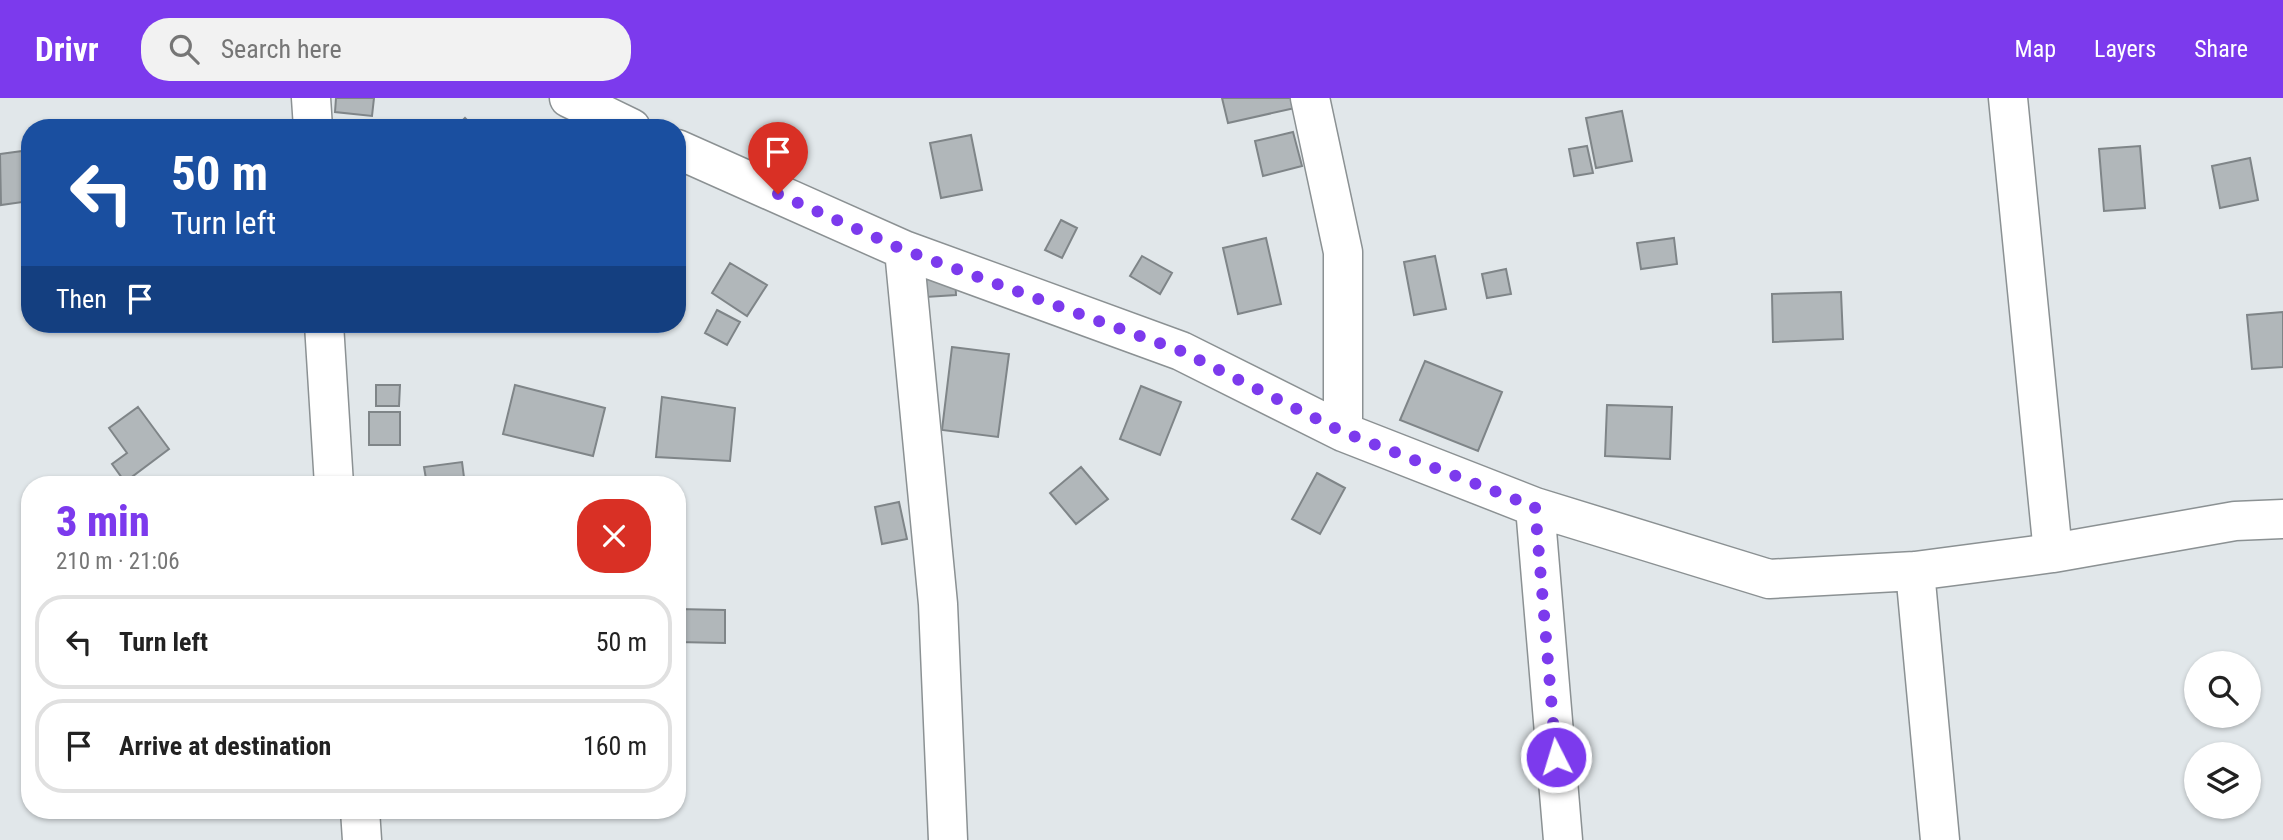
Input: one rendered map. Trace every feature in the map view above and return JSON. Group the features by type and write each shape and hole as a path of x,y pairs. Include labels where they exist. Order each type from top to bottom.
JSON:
{"street":[{"path":"311,98 312,119"},
{"path":"569,98 612,119"},
{"path":"1310,98 1343,252 1343,432"},
{"path":"2008,98 2053,553"},
{"path":"686,153 904,250 1181,351 1343,432 1535,507 1769,579 1915,571 2053,553 2235,521 2283,519"},
{"path":"904,250 938,604 948,840"},
{"path":"325,333 333,476"},
{"path":"1535,507 1563,840"},
{"path":"1915,571 1940,840"},
{"path":"361,819 362,840"}],"building":[{"path":"336,98 374,98 372,116 335,112"},
{"path":"1222,98 1292,98 1295,108 1228,123"},
{"path":"1622,111 1632,161 1596,168 1586,118"},
{"path":"1293,132 1302,166 1263,176 1255,141"},
{"path":"971,135 982,190 941,198 930,143"},
{"path":"1587,146 1593,173 1574,176 1569,149"},
{"path":"2140,146 2145,208 2104,211 2099,149"},
{"path":"21,151 21,202 1,205 0,154"},
{"path":"2250,158 2258,200 2220,208 2212,166"},
{"path":"1061,220 1077,228 1062,258 1045,250"},
{"path":"1266,238 1281,304 1238,314 1223,248"},
{"path":"1674,238 1677,264 1641,269 1637,243"},
{"path":"1142,256 1172,273 1160,294 1130,276"},
{"path":"1435,256 1446,309 1414,315 1404,262"},
{"path":"730,263 767,285 747,316 712,293"},
{"path":"1506,269 1511,294 1487,298 1482,274"},
{"path":"955,274 956,295 926,297 925,275"},
{"path":"1841,292 1843,339 1773,342 1772,294"},
{"path":"717,310 740,322 727,345 705,333"},
{"path":"2283,312 2283,367 2252,369 2247,315"},
{"path":"952,347 1009,354 998,437 942,430"},
{"path":"1425,361 1502,392 1478,451 1400,420"},
{"path":"376,385 400,385 399,406 376,406"},
{"path":"515,385 605,408 593,456 503,434"},
{"path":"1141,386 1181,402 1160,455 1120,439"},
{"path":"662,397 735,408 730,461 656,457"},
{"path":"1607,405 1672,407 1670,459 1605,456"},
{"path":"138,407 169,449 133,476 121,476 112,464 127,453 109,428"},
{"path":"369,412 400,412 400,445 369,445"},
{"path":"462,462 464,476 426,476 424,467"},
{"path":"1081,467 1108,499 1076,524 1050,493"},
{"path":"1317,473 1345,488 1320,534 1292,519"},
{"path":"899,502 907,539 882,544 875,507"},
{"path":"686,609 725,610 725,643 686,642"}],"route":[{"path":"778,194 904,250 1181,351 1343,432 1535,507 1556,757"}]}
